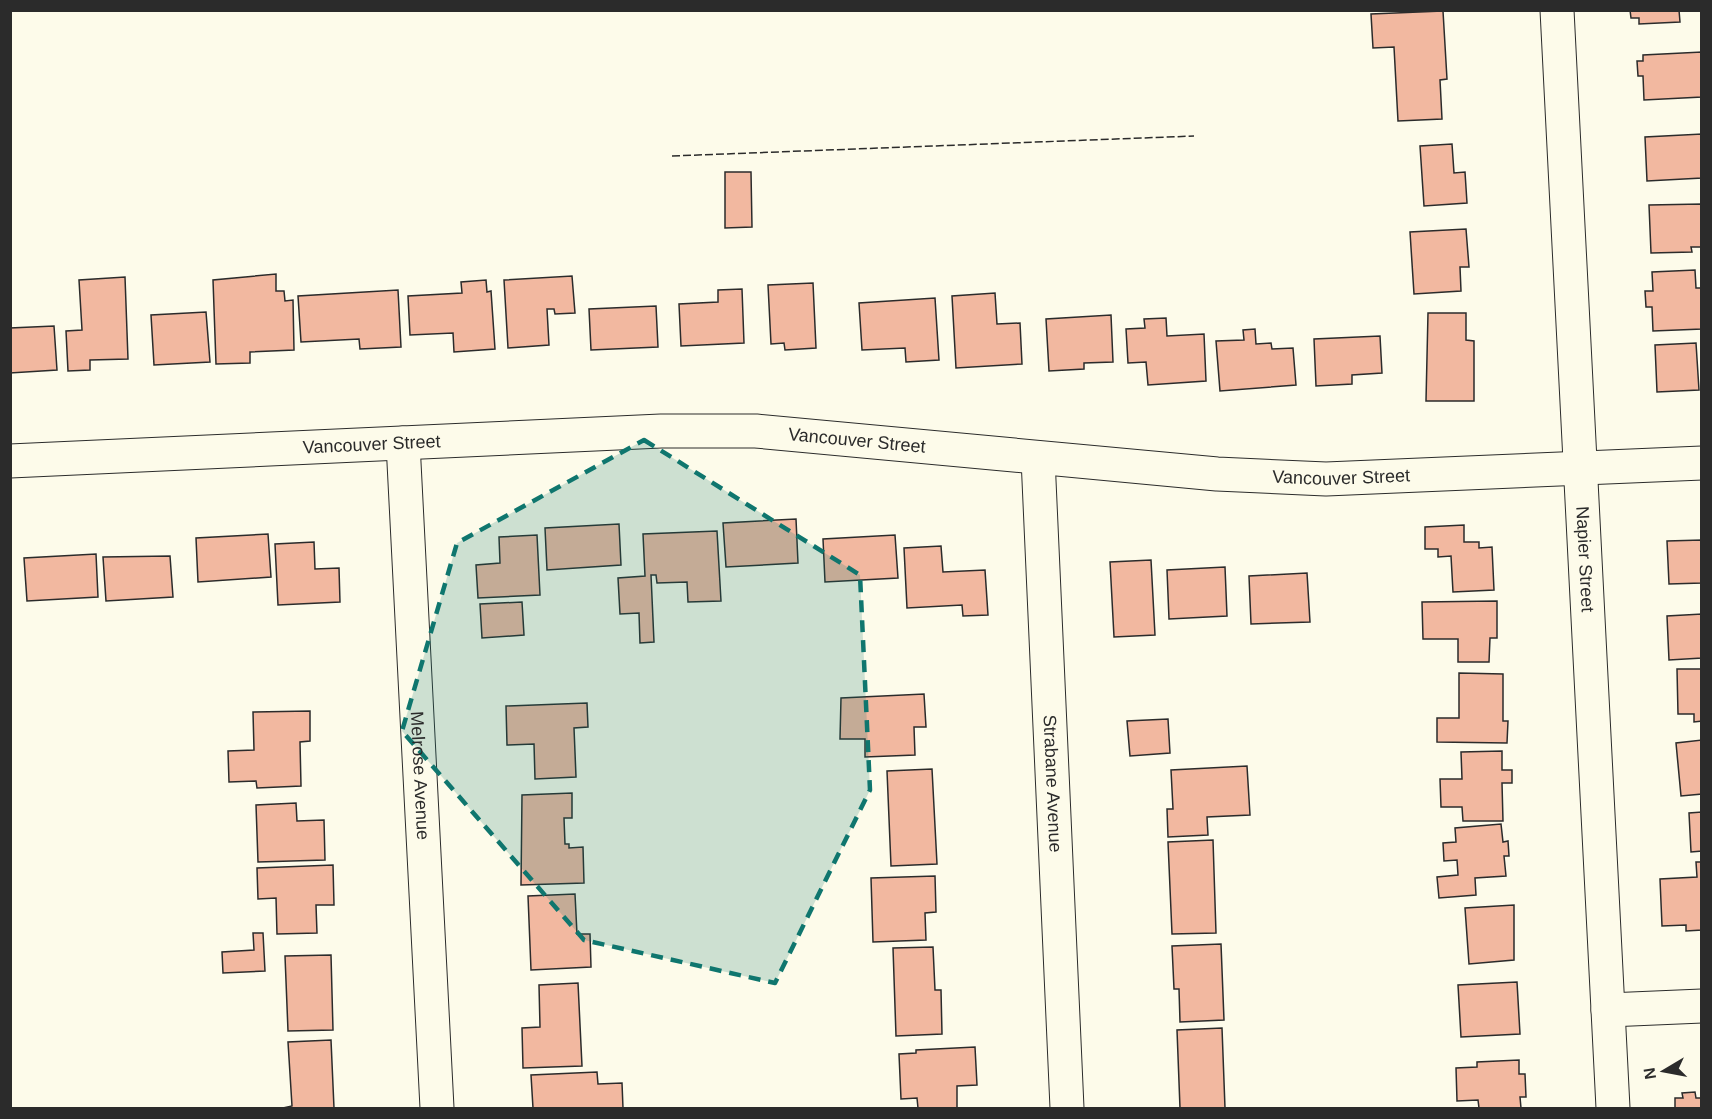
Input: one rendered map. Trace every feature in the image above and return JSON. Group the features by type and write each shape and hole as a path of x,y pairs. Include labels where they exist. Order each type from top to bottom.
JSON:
{"street":[{"name":"Napier Street","path":"1557,10 1613,1108"},
{"name":"Vancouver Street","path":"10,461 661,431 756,431 1217,474 1326,479 1701,463"},
{"name":"Melrose Avenue","path":"403,443 437,1108"},
{"name":"Strabane Avenue","path":"1038,458 1067,1108"},
{"path":"1608,1011 1701,1006"}],"highlighted area":[{"path":"644,440 860,575 870,790 775,983 584,940 402,731 457,543"}],"building":[{"path":"1630,10 1679,10 1680,22 1639,24 1639,18 1631,18"},
{"path":"1443,11 1447,79 1440,80 1442,119 1398,121 1394,47 1373,48 1371,14"},
{"path":"1702,52 1702,97 1644,100 1643,76 1638,76 1637,61 1643,61 1643,55"},
{"path":"1702,134 1702,178 1647,181 1645,137"},
{"path":"1452,144 1454,173 1465,172 1467,203 1424,206 1420,146"},
{"path":"725,172 751,172 752,227 725,228"},
{"path":"1702,204 1702,247 1691,247 1692,252 1651,253 1649,205"},
{"path":"1466,229 1469,267 1460,267 1461,291 1414,294 1410,232"},
{"path":"1695,270 1696,288 1702,288 1702,329 1653,331 1652,307 1646,307 1645,291 1653,291 1652,272"},
{"path":"276,274 276,291 284,291 285,301 293,300 294,350 250,352 250,363 216,364 213,280"},
{"path":"572,276 575,313 555,314 554,309 547,309 549,345 508,348 504,280"},
{"path":"125,277 128,359 90,360 90,370 68,371 66,331 82,330 79,280"},
{"path":"486,280 487,292 491,291 495,349 454,352 453,333 410,335 408,296 462,293 461,282"},
{"path":"813,283 816,348 785,350 784,343 771,344 768,285"},
{"path":"742,289 744,343 681,346 679,304 718,302 718,290"},
{"path":"398,290 401,347 360,349 359,339 301,342 298,296"},
{"path":"995,293 997,324 1020,323 1022,364 956,368 952,296"},
{"path":"935,298 939,360 906,362 905,348 862,350 859,303"},
{"path":"656,306 658,347 591,350 589,309"},
{"path":"206,312 210,362 154,365 151,315"},
{"path":"1428,313 1466,313 1466,340 1474,341 1474,401 1426,401"},
{"path":"1111,315 1113,362 1084,363 1084,369 1049,371 1046,319"},
{"path":"1166,318 1167,336 1204,334 1206,381 1148,385 1146,362 1128,363 1126,329 1145,328 1144,319"},
{"path":"54,326 57,370 10,373 10,328"},
{"path":"1255,329 1256,344 1271,343 1272,349 1293,348 1296,385 1220,391 1216,341 1244,340 1243,330"},
{"path":"1380,336 1382,373 1352,375 1352,384 1316,386 1314,339"},
{"path":"1696,343 1699,390 1657,392 1655,345"},
{"path":"796,519 798,563 726,567 723,523"},
{"path":"619,524 621,565 547,570 545,528"},
{"path":"1464,525 1464,542 1479,542 1479,548 1492,547 1494,590 1453,592 1451,556 1438,557 1438,549 1425,549 1425,527"},
{"path":"717,531 721,601 688,602 687,582 657,583 656,575 651,575 654,642 640,643 639,613 620,614 618,578 645,576 643,534"},
{"path":"268,534 271,577 198,582 196,538"},
{"path":"537,535 540,595 478,598 476,565 500,563 499,537"},
{"path":"895,535 898,578 825,582 823,539"},
{"path":"1702,540 1702,583 1669,584 1667,541"},
{"path":"314,542 315,569 339,568 340,602 278,605 275,544"},
{"path":"941,546 943,572 985,570 988,615 963,616 962,605 907,608 904,548"},
{"path":"96,554 98,597 27,601 24,558"},
{"path":"170,556 173,597 106,601 103,557"},
{"path":"1151,560 1155,635 1114,637 1110,562"},
{"path":"1225,567 1227,616 1169,619 1167,570"},
{"path":"1307,573 1310,622 1251,624 1249,576"},
{"path":"1497,601 1497,638 1490,638 1489,662 1458,662 1458,639 1423,639 1422,602"},
{"path":"522,602 524,635 482,638 480,604"},
{"path":"1702,614 1702,658 1669,660 1667,616"},
{"path":"1677,669 1702,669 1702,721 1694,722 1694,714 1678,714"},
{"path":"1459,673 1503,674 1503,721 1508,721 1507,743 1437,742 1437,718 1459,718"},
{"path":"924,694 926,727 914,727 915,755 865,757 865,739 840,739 841,698"},
{"path":"587,703 588,727 574,728 576,777 535,779 534,744 507,745 506,706"},
{"path":"310,711 310,741 300,742 301,786 257,788 256,781 229,782 228,751 254,750 253,712"},
{"path":"1168,719 1170,753 1130,756 1127,721"},
{"path":"1702,740 1702,794 1681,796 1676,743"},
{"path":"1502,751 1502,770 1512,770 1512,783 1502,783 1503,821 1463,821 1462,807 1441,807 1440,779 1462,779 1461,752"},
{"path":"1247,766 1250,815 1207,817 1208,835 1168,837 1167,809 1173,809 1171,770"},
{"path":"932,769 937,864 891,866 887,771"},
{"path":"572,793 572,818 564,818 565,844 569,844 569,848 583,847 584,883 521,885 522,795"},
{"path":"296,803 297,821 324,820 325,860 258,862 256,805"},
{"path":"1702,812 1702,851 1691,852 1689,813"},
{"path":"1501,824 1503,842 1508,841 1509,856 1504,856 1506,876 1475,878 1476,895 1439,898 1437,877 1458,875 1457,860 1444,861 1443,843 1456,842 1455,828"},
{"path":"1213,840 1216,933 1172,934 1168,842"},
{"path":"1696,862 1702,862 1702,930 1686,931 1686,925 1662,926 1660,879 1697,877"},
{"path":"333,865 334,905 316,905 317,933 277,934 276,898 258,899 257,868"},
{"path":"935,876 936,912 925,913 926,940 873,942 871,878"},
{"path":"575,894 577,934 590,934 591,967 531,970 528,896"},
{"path":"1514,905 1514,960 1469,964 1465,908"},
{"path":"253,933 263,933 265,971 223,973 222,952 254,950"},
{"path":"1221,944 1224,1020 1180,1022 1179,989 1174,989 1172,946"},
{"path":"933,947 935,990 941,990 942,1034 896,1036 893,948"},
{"path":"331,955 333,1030 288,1031 285,956"},
{"path":"1517,982 1520,1034 1461,1037 1458,985"},
{"path":"578,983 582,1066 523,1068 522,1028 540,1027 539,985"},
{"path":"1222,1028 1225,1108 1180,1108 1177,1030"},
{"path":"331,1040 334,1108 283,1108 292,1106 288,1042"},
{"path":"975,1047 977,1085 957,1086 957,1108 918,1108 917,1098 901,1099 899,1054 916,1053 916,1050"},
{"path":"1519,1060 1519,1074 1525,1074 1526,1097 1520,1097 1521,1108 1479,1108 1478,1100 1457,1101 1456,1068 1477,1067 1477,1062"},
{"path":"597,1072 598,1084 622,1083 623,1108 533,1108 531,1075"},
{"path":"1695,1092 1696,1098 1702,1098 1702,1108 1675,1108 1675,1098 1683,1098 1682,1093"}],"fence":[{"path":"672,156 1194,136"}]}
